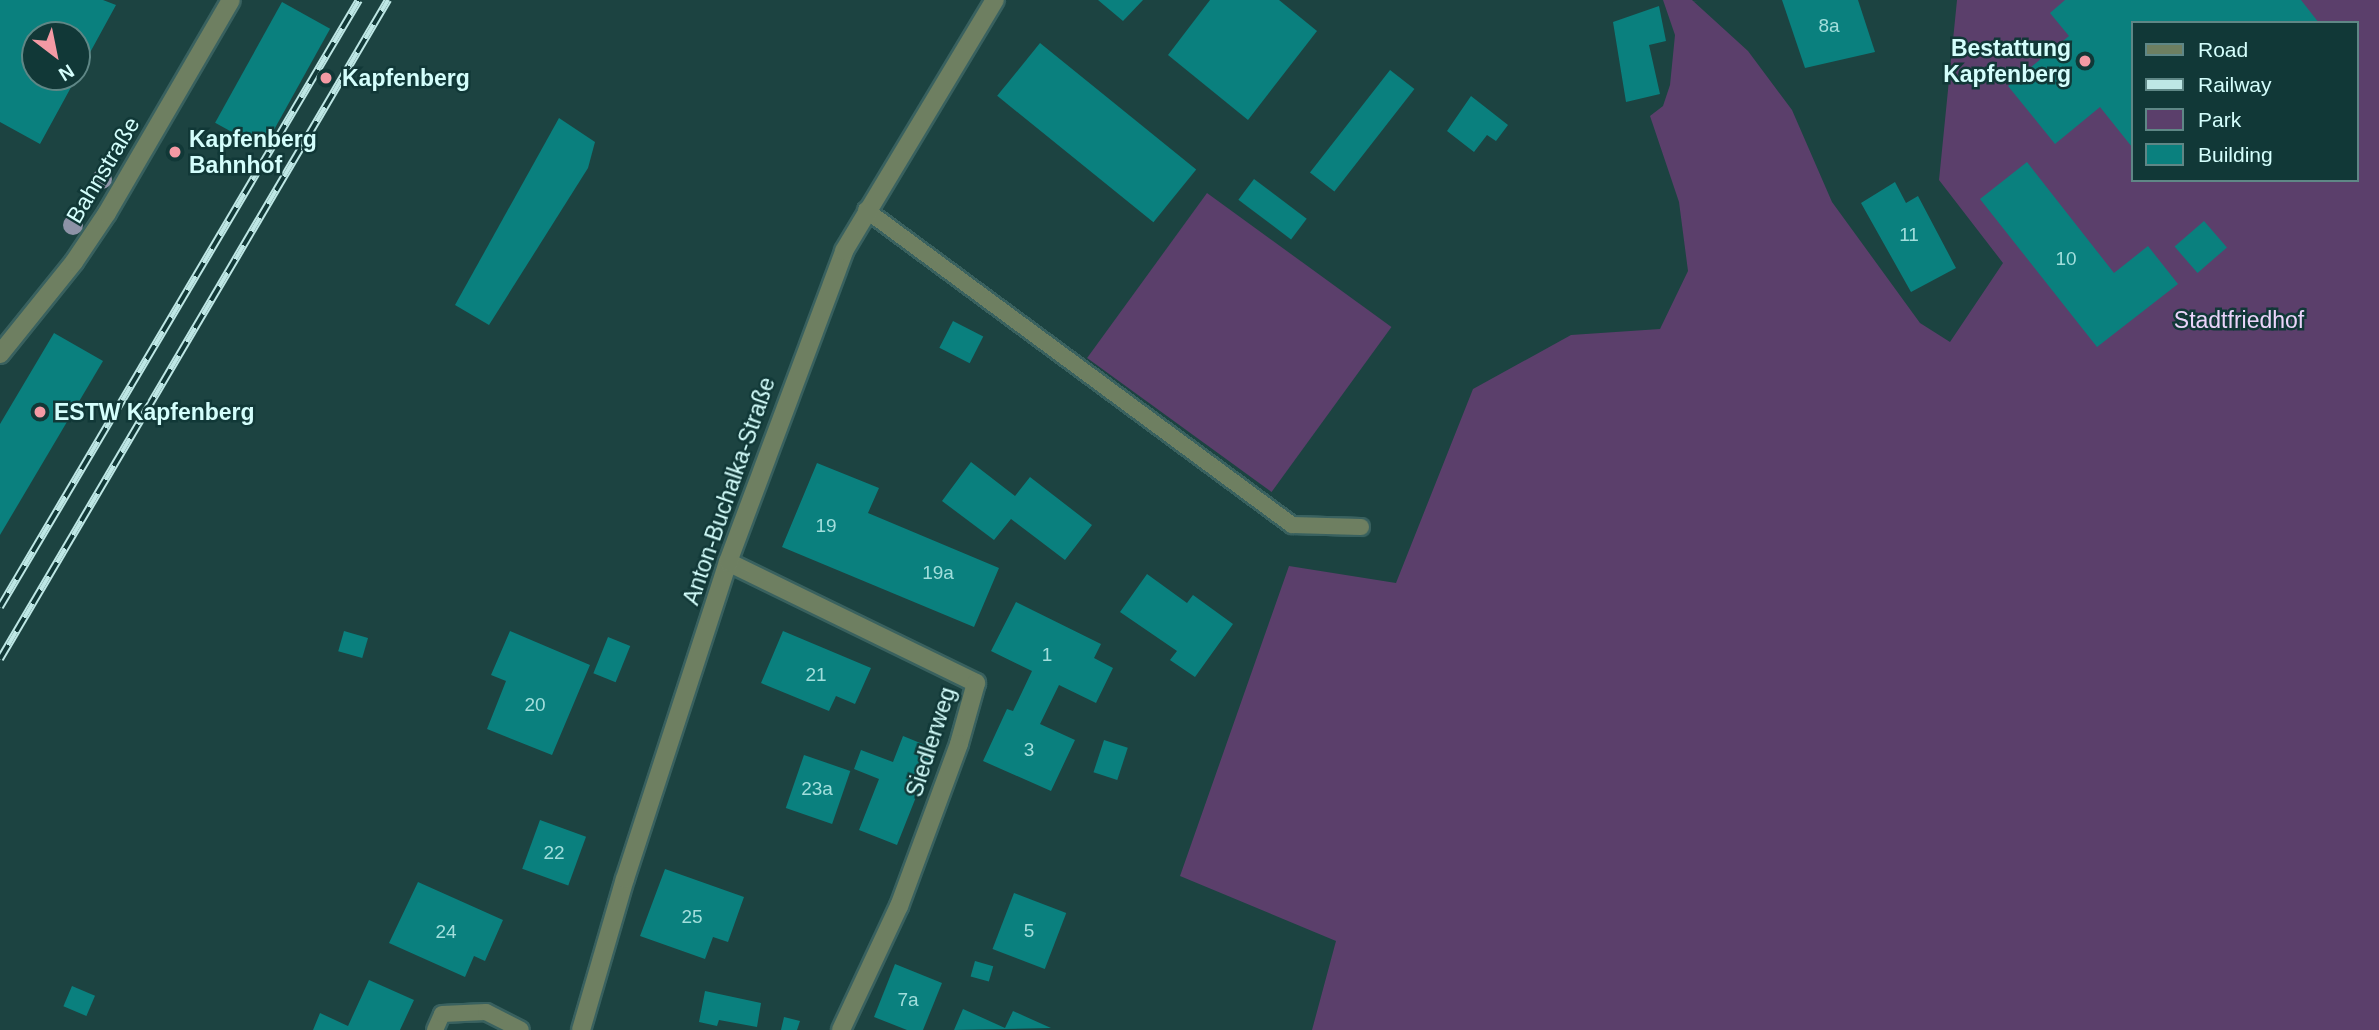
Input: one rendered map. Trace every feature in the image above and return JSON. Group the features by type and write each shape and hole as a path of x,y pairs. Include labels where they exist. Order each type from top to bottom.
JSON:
{"street":[{"name":"Bahnstraße","path":"0,354 74,262 107,213 231,0"},
{"name":"Anton-Buchalka-Straße","path":"581,1030 625,879 728,562 776,424 844,251 866,210 995,0"},
{"name":"Siedlerweg","path":"728,562 976,683 959,744 899,906 841,1030"}],"lane":[{"path":"866,210 1292,525 1361,527"},
{"path":"435,1030 442,1014 485,1012 521,1030"}],"green space":[{"name":"Stadtfriedhof","path":"1663,0 1692,0 1748,51 1792,110 1832,202 1920,323 1950,342 2003,263 1939,180 1957,0 2379,0 2379,1030 1312,1030 1336,941 1180,876 1289,566 1396,583 1473,389 1571,335 1660,329 1688,271 1679,202 1650,116 1663,106 1670,85 1675,35"},
{"path":"1207,193 1391,327 1272,492 1087,358"}],"building":[{"path":"0,0 103,0 116,5 91,51 91,21 21,21 21,91 69,91 40,144 0,122"},
{"path":"1098,0 1143,0 1123,21"},
{"path":"1210,0 1279,0 1317,31 1248,120 1168,55"},
{"path":"1782,0 1858,0 1875,52 1805,68"},
{"name":"Bestattung Kapfenberg","path":"2065,0 2301,0 2317,21 2130,21 2130,144 2100,107 2055,144 2008,86 2069,36 2050,13"},
{"path":"282,2 330,29 263,149 215,123"},
{"path":"1659,6 1666,41 1649,45 1660,94 1626,102 1613,22"},
{"path":"1040,43 1196,169 1153,222 997,96"},
{"path":"1390,70 1414,89 1334,192 1310,172"},
{"path":"1471,96 1508,125 1496,141 1487,135 1474,152 1447,131"},
{"path":"559,118 595,142 588,168 489,325 455,305"},
{"path":"2027,162 2114,273 2148,246 2178,284 2097,347 1980,199"},
{"path":"1254,179 1307,219 1291,239 1238,200"},
{"path":"1895,182 1906,203 1918,196 1956,268 1911,292 1861,203"},
{"path":"2204,221 2227,247 2198,273 2175,247"},
{"path":"953,321 983,336 970,363 939,348"},
{"path":"54,333 103,361 0,535 0,424"},
{"path":"971,462 1015,496 1030,477 1092,525 1065,560 1011,519 994,540 942,501"},
{"path":"817,463 879,488 868,513 999,568 974,627 782,547"},
{"path":"1147,574 1187,603 1193,595 1233,624 1195,677 1170,660 1177,651 1120,612"},
{"path":"1016,602 1101,644 1094,658 1113,668 1096,703 1059,685 1040,724 1075,740 1051,791 983,761 1007,709 1013,711 1032,671 991,651"},
{"path":"344,631 368,638 362,658 338,651"},
{"path":"510,631 590,665 552,755 487,729 506,681 491,675"},
{"path":"783,631 871,668 855,704 836,696 829,711 761,683"},
{"path":"608,637 630,646 616,682 593,673"},
{"path":"903,736 935,749 897,845 859,830 879,779 854,769 861,750 893,762"},
{"path":"1104,740 1128,748 1117,780 1093,772"},
{"path":"804,755 850,771 832,824 786,808"},
{"path":"540,820 586,837 568,886 522,869"},
{"path":"665,869 744,897 728,942 713,937 705,959 640,936"},
{"path":"418,882 503,920 485,961 474,956 465,977 389,943"},
{"path":"1014,893 1066,913 1045,969 992,949"},
{"path":"975,961 993,966 989,982 971,976"},
{"path":"895,964 942,983 923,1030 907,1030 874,1017"},
{"path":"369,980 414,1000 400,1030 313,1030 320,1013 348,1026"},
{"path":"72,986 95,996 86,1016 63,1006"},
{"path":"705,991 761,1003 757,1027 719,1020 717,1026 699,1022"},
{"path":"963,1009 1005,1028 1013,1011 1051,1028 954,1030"},
{"path":"784,1017 800,1021 797,1030 781,1030"}],"railway":[{"path":"0,607 359,0"},
{"path":"0,659 388,0"}],"place":[{"name":"Bestattung Kapfenberg","path":"2085,61"},
{"name":"Kapfenberg","path":"326,78"},
{"name":"Kapfenberg Bahnhof","path":"175,152"},
{"name":"ESTW Kapfenberg","path":"40,412"}]}
